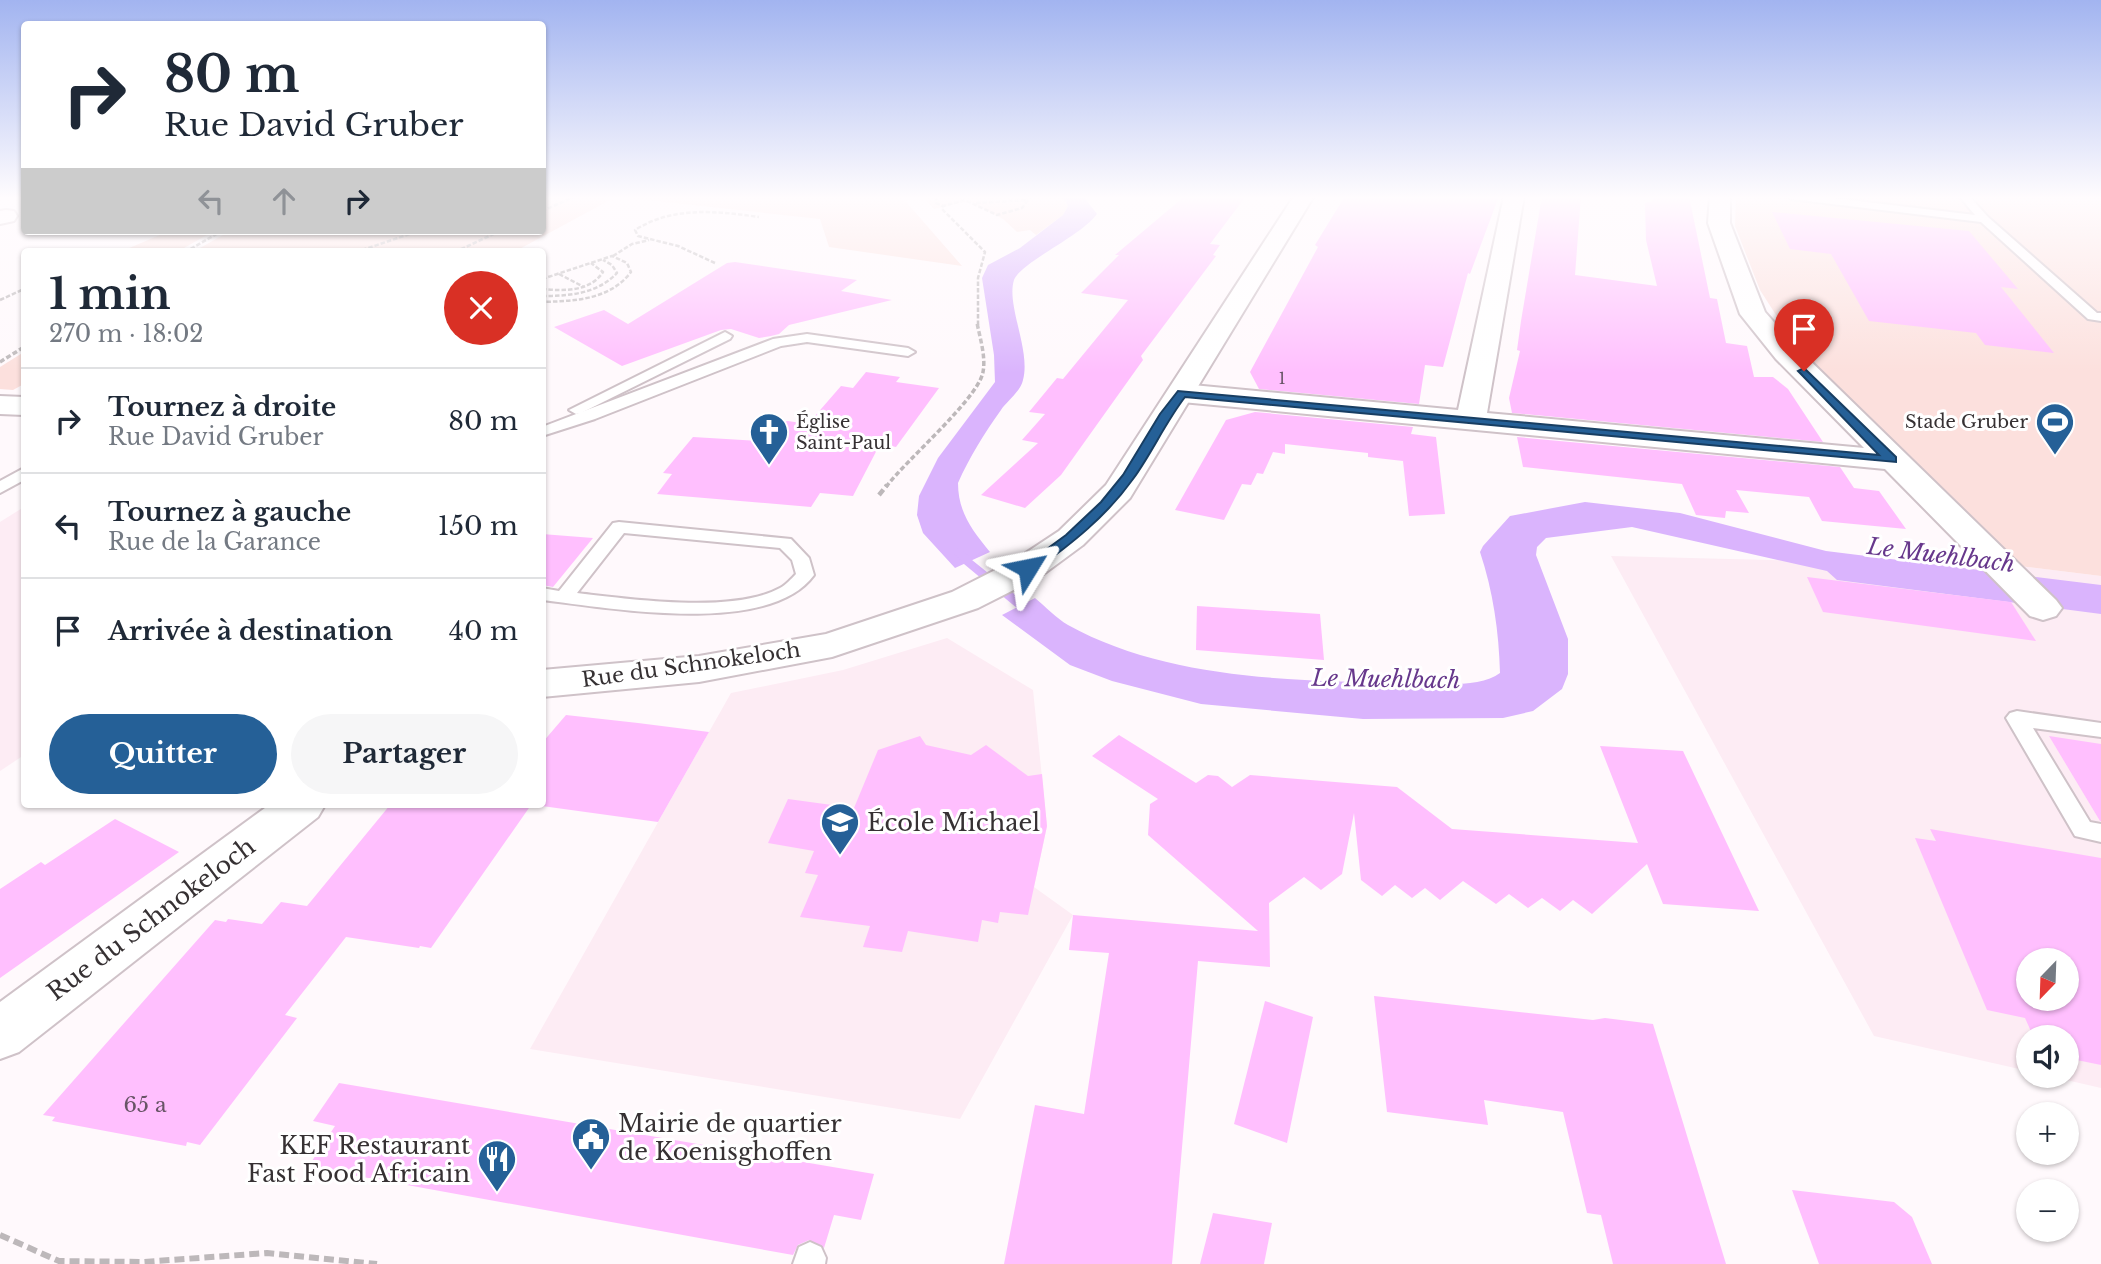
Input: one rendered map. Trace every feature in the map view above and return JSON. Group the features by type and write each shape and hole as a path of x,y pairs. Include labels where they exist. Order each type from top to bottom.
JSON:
{"street":[{"name":"Rue du Schnokeloch","path":"546,684 699,669 787,655 856,639 965,600 1008,579 1071,538 1124,484 1267,255"},
{"path":"1471,421 1503,255"},
{"path":"1731,255 1753,314 1786,353 2043,608"},
{"path":"1182,393 1892,460"},
{"path":"0,405 21,406"},
{"name":"Rue du Schnokeloch","path":"0,1034 298,808"}],"lane":[{"path":"2024,255 2093,316 2101,317"},
{"path":"546,430 576,409 725,336"},
{"path":"546,430 590,416 778,342 807,338 908,352"},
{"path":"0,488 21,475"},
{"path":"546,595 564,597 719,609 787,594 800,585 805,575 800,558 785,543 619,527 564,597"},
{"path":"2101,730 2017,718 2083,830 2101,833"}],"path":[{"path":"698,255 715,263"},
{"path":"879,495 901,467 966,400 981,380 984,368 977,320 978,278 984,255"},
{"path":"546,278 612,256 627,264 631,272 624,281 597,294 572,300 546,302"},
{"path":"546,296 574,294 608,282 617,273 612,265 603,260"},
{"path":"546,289 583,287 602,275 600,268 591,263"},
{"path":"559,274 597,294"},
{"path":"0,300 21,290"},
{"path":"0,362 21,349"},
{"path":"0,1235 59,1261 143,1262 267,1253 377,1264"}],"shaded area":[{"path":"885,255 952,255 962,266"},
{"path":"1007,255 1043,255 1019,273 1012,290 1024,355 1023,380 1020,388 983,436 958,483 963,512 990,552 955,568 923,533 917,515 919,496 938,458 995,382 994,355 982,278 988,265"},
{"path":"1746,255 2101,255 2101,576 2019,566 1794,343 1760,290"},
{"path":"21,354 21,386 13,390 0,389 0,367"},
{"path":"1585,502 1680,513 1826,551 2101,585 2101,614 1837,580 1827,571 1632,527 1546,538 1537,547 1536,555 1568,639 1568,674 1562,689 1533,711 1503,718 1363,719 1201,704 1112,681 1070,665 1002,615 1035,598 1068,625 1106,643 1147,657 1233,674 1321,681 1455,684 1481,681 1500,673 1494,612 1480,552 1483,546 1510,516"},
{"path":"21,509 21,757 0,771 0,522"},
{"path":"1611,556 2019,566 2101,576 2101,1088 2079,1083 2079,1025 2016,1025 2016,1068 1874,1036"},
{"name":"École Michael","path":"947,638 1033,690 1047,826 1034,887 1073,915 960,1119 530,1049 731,693 843,670"}],"building":[{"path":"1115,255 1213,255 1216,256 1141,356 1143,360 1061,475 1025,508 981,495 1038,443 1022,440 1045,414 1029,412 1057,378 1063,379 1128,300 1081,293 1119,255"},
{"path":"1314,255 1477,255 1470,274 1468,273 1443,367 1425,365 1419,404 1259,389 1250,372"},
{"path":"1532,255 1577,255 1575,275 1657,286 1650,255 1701,255 1710,298 1717,299 1726,343 1747,346 1754,377 1773,377 1788,389 1823,442 1512,413 1509,398 1520,351 1517,350"},
{"path":"1832,255 1989,255 2018,289 2001,287 2054,353 1985,345 1976,333 1869,321"},
{"path":"727,263 857,280 841,291 892,300 789,325 779,334 771,336 759,338 731,329 721,330 622,366 554,327 604,310 628,324"},
{"path":"866,372 900,377 896,382 939,388 896,447 880,444 853,496 820,493 811,507 657,494 672,474 663,473 693,437 759,441 771,426 777,423 788,421 808,424 841,386 853,388"},
{"path":"1255,412 1413,427 1411,434 1436,437 1445,514 1409,516 1403,461 1368,457 1368,453 1285,444 1285,454 1273,452 1263,474 1257,473 1251,485 1242,484 1224,520 1175,510 1226,420"},
{"path":"1517,437 1840,467 1854,488 1879,491 1906,529 1822,521 1809,497 1736,490 1749,513 1726,511 1725,518 1696,515 1682,484 1523,467"},
{"path":"546,534 593,538 553,587 546,586"},
{"path":"1807,577 2011,602 2036,641 1823,612"},
{"path":"1197,606 1320,614 1324,660 1196,650"},
{"path":"566,715 709,732 658,822 546,807 546,738"},
{"path":"1119,735 1196,783 1208,775 1218,776 1232,787 1250,775 1397,787 1452,829 1638,843 1600,746 1683,751 1759,911 1663,904 1647,864 1592,914 1573,900 1560,911 1542,898 1528,908 1509,894 1496,904 1463,881 1440,900 1425,888 1412,898 1395,885 1382,896 1361,880 1354,813 1342,874 1321,890 1304,877 1269,903 1270,967 1198,961 1172,1264 1004,1264 1035,1105 1084,1114 1109,953 1069,950 1073,915 1258,931 1148,835 1150,804 1158,799 1092,756"},
{"path":"920,736 926,745 971,755 986,745 1028,776 1042,774 1047,826 1028,915 1000,912 998,923 982,920 978,942 908,931 902,952 863,947 870,926 800,917 818,875 805,873 814,851 768,843 788,799 854,808 878,750"},
{"path":"2049,736 2101,744 2101,821 2100,821"},
{"path":"388,808 529,808 431,948 346,937 285,1015 297,1018 200,1145 187,1142 186,1146 52,1121 55,1117 43,1115 215,920 262,924 281,902 307,906"},
{"path":"115,819 179,852 0,978 0,889 41,862 45,865"},
{"path":"1930,829 2101,858 2101,1065 2079,1060 2079,1025 2028,1025 2025,1018 1987,1010 1915,838 1936,841"},
{"path":"1374,996 1653,1024 1726,1264 1613,1264 1601,1215 1587,1213 1563,1112 1484,1100 1488,1125 1387,1112"},
{"path":"1265,1001 1313,1017 1287,1143 1234,1124"},
{"name":"Mairie de quartier de Koenisghoffen","path":"339,1083 874,1174 861,1220 834,1215 824,1248 809,1240 798,1245 793,1255 308,1167 335,1126 313,1121"},
{"path":"1792,1190 1894,1202 1912,1217 1932,1264 1819,1264"},
{"path":"1213,1213 1272,1223 1264,1264 1200,1264"}],"waterway":[{"name":"Le Muehlbach","path":"958,551 1034,616"}],"place":[{"name":"Stade Gruber","path":"2055,456"},
{"name":"Église Saint-Paul","path":"769,466"},
{"name":"École Michael","path":"840,856"},
{"name":"Mairie de quartier de Koenisghoffen","path":"591,1171"},
{"name":"KEF Restaurant Fast Food Africain","path":"497,1193"}],"route":[{"path":"1028,568 1071,538 1106,505 1129,476 1166,414 1182,393 1892,460 1804,371"}]}
